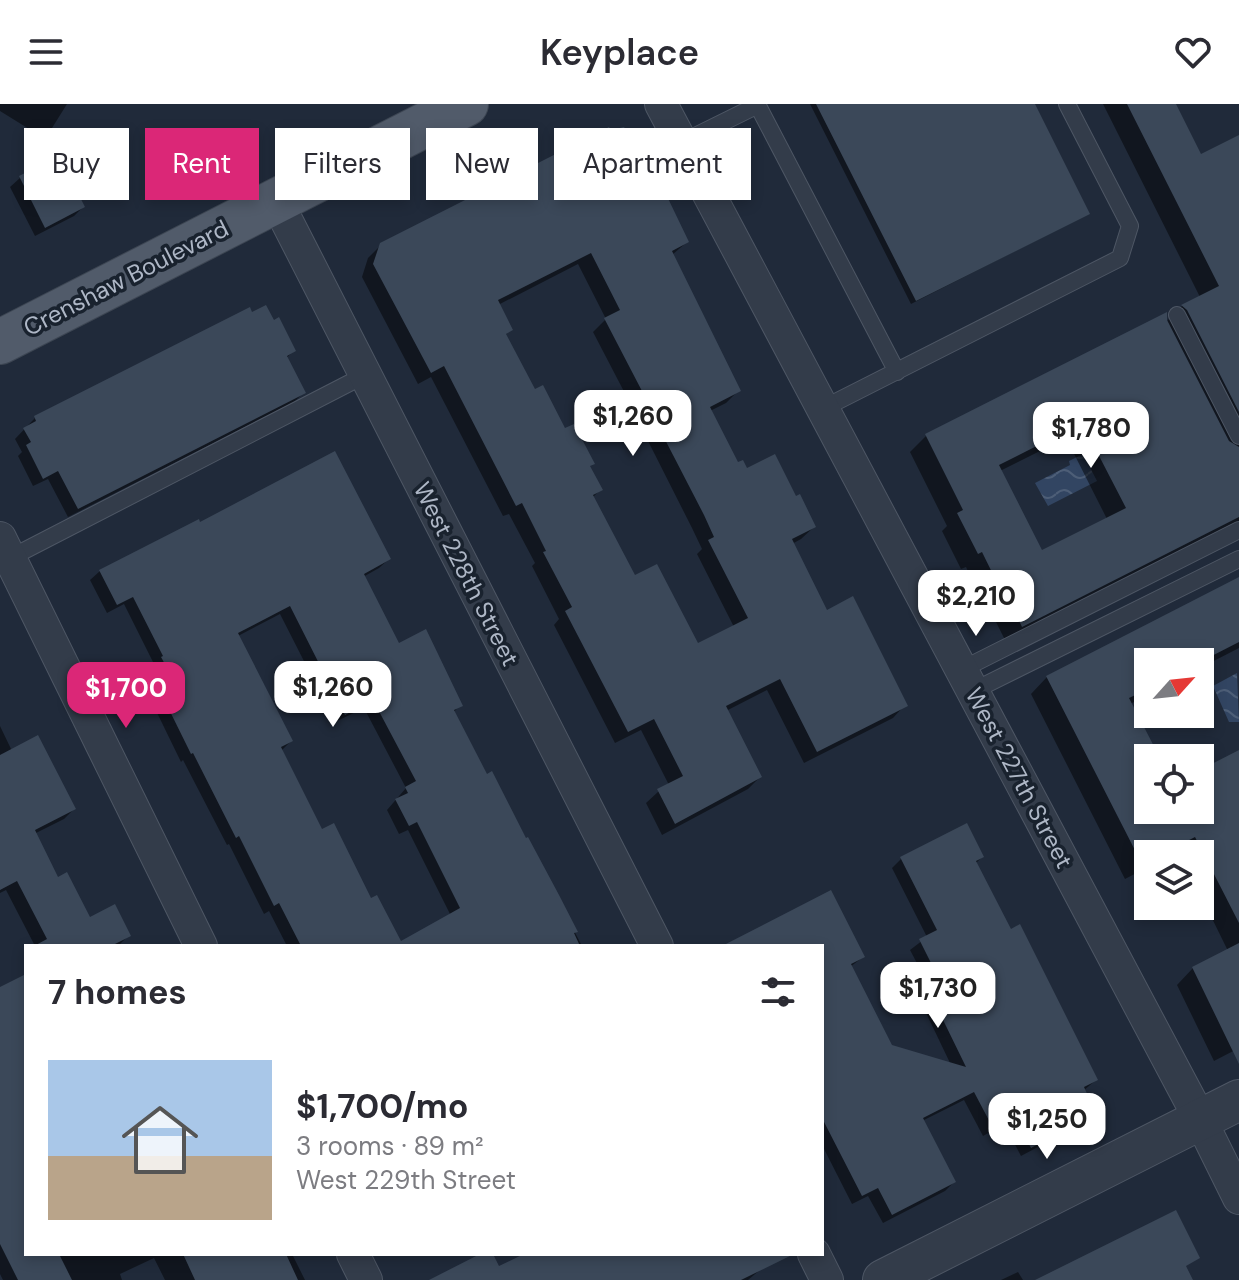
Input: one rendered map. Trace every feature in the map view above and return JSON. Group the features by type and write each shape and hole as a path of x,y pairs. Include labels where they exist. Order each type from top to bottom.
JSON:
{"main road":[{"name":"Crenshaw Boulevard","path":"0,342 466,104"}],"street":[{"name":"West 227th Street","path":"661,104 673,128"},
{"name":"West 227th Street","path":"711,200 1200,1119 1239,1198"},
{"name":"West 228th Street","path":"277,202 656,944"},
{"path":"5,548 200,944"},
{"path":"883,1280 1239,1100"},
{"path":"354,1256 366,1280"},
{"path":"815,1256 827,1280"}],"lane":[{"path":"710,128 757,104 897,372"},
{"path":"822,409 1120,258 1130,226 1067,104"},
{"path":"1177,315 1239,436"},
{"path":"5,548 365,375"},
{"path":"967,680 1239,530"},
{"path":"967,680 1239,559"}],"water":[{"path":"1083,454 1097,481 1048,506 1035,483 1070,465 1069,461"},
{"path":"1237,673 1239,722 1229,722 1214,685"}],"building":[{"path":"816,104 1035,104 1090,214 916,301"},
{"path":"1127,104 1176,104 1201,154 1239,135 1239,412 1187,310 1181,305 1219,286"},
{"path":"554,155 554,200 669,200 689,242 672,251 741,391 710,407 738,462 743,460 747,468 775,454 816,527 792,539 827,610 853,596 908,706 817,752 780,679 726,706 762,777 675,824 657,789 683,776 654,719 628,732 565,611 572,607 522,503 516,506 444,366 431,373 373,264 380,243 465,200 538,200 538,163","holes":["591,253 620,310 604,318 643,393 637,396 653,428 658,426 704,515 714,537 708,540 748,618 698,643 657,564 635,575 593,495 603,490 590,466 595,464 574,424 565,428 543,385 535,389 506,334 513,330 498,300"]},
{"path":"31,200 81,200 85,207 45,228"},
{"path":"266,305 274,320 279,317 296,351 287,356 306,393 78,509 58,471 43,479 26,445 31,442 23,428 36,421 34,416 250,307 252,312"},
{"path":"1167,312 1167,320 1229,441 1239,447 1239,517 1022,627 982,552 978,554 957,513 963,510 925,434","holes":["1082,423 1126,508 1042,550 999,465"]},
{"path":"335,451 391,559 364,574 399,643 426,629 463,706 454,710 487,774 492,771 528,837 578,932 574,933 579,944 300,944 279,903 274,906 239,836 236,838 152,675 167,668 133,597 117,605 99,570 199,519 200,522","holes":["290,606 345,715 373,700 416,781 405,787 408,793 395,799 409,826 417,822 460,908 401,941 377,895 371,898 334,823 322,829 281,747 293,741 238,633"]},
{"path":"1239,577 1239,642 1214,655 1214,648 1134,648 1134,696 1129,698 1134,708 1134,728 1144,728 1153,744 1134,744 1134,824 1214,824 1214,763 1239,750 1239,923 1214,874 1214,840 1197,840 1195,837 1189,840 1134,840 1134,848 1046,676"},
{"path":"38,735 76,809 35,830 58,877 67,872 90,917 115,904 131,936 115,944 38,944 47,939 17,881 0,890 0,755"},
{"path":"967,823 984,857 976,861 1011,929 1020,924 1098,1080 1084,1087 1089,1098 1084,1100 1093,1115 1031,1148 1014,1116 993,1128 974,1092 923,1118 956,1182 892,1215 878,1188 862,1196 824,1122 824,944 726,944 831,890 865,957 851,964 892,1045 966,1067 925,983 938,977 919,939 937,930 900,857"},
{"path":"1239,943 1239,1064 1192,967"},
{"path":"24,975 24,1256 60,1256 72,1280 18,1280 0,1244 0,987"},
{"path":"1176,1210 1200,1258 1186,1266 1193,1280 1035,1280"},
{"path":"184,1256 287,1256 298,1280 195,1280"},
{"path":"476,1256 494,1256 499,1266 520,1256 790,1256 741,1280 429,1280"}]}
